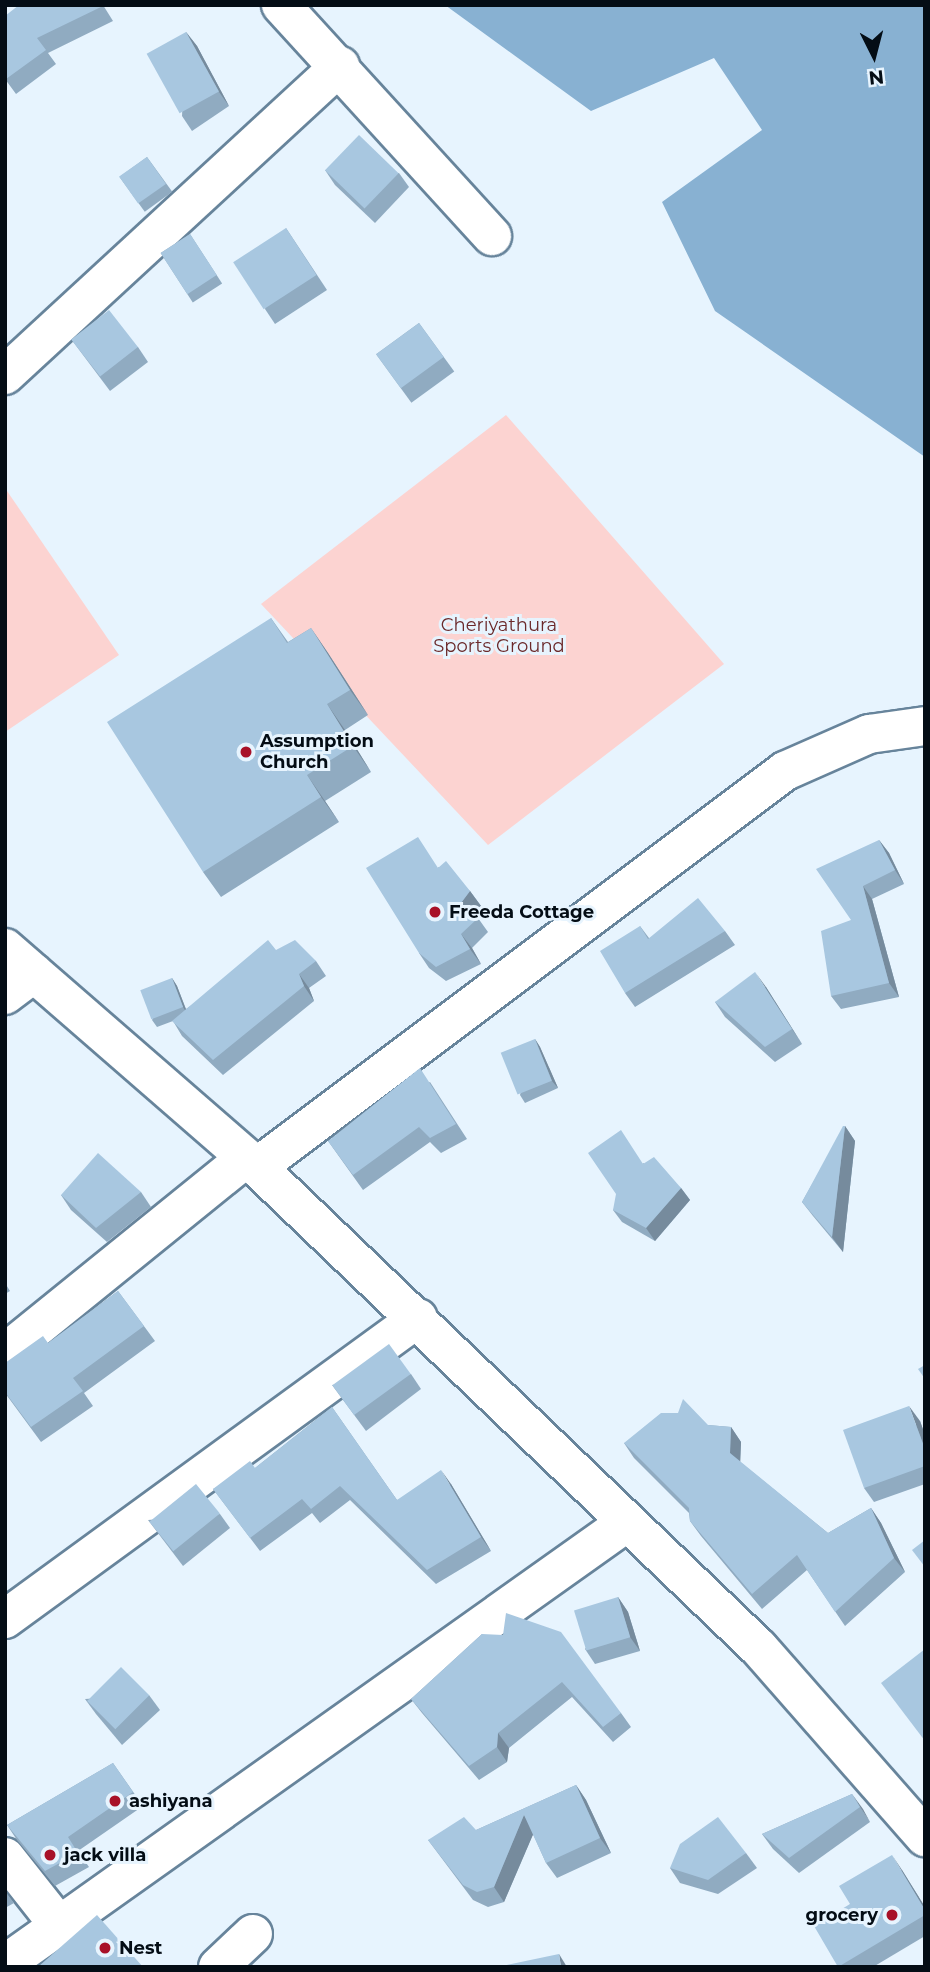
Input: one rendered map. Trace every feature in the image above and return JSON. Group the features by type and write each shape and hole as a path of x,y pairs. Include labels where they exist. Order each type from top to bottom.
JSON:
{"street":[{"path":"281,5 340,66 492,236"},
{"path":"5,374 340,66"},
{"path":"5,1353 251,1162 785,771 869,734 925,726"},
{"path":"5,948 20,984 251,1162 418,1318 759,1648 925,1838"},
{"path":"5,1619 418,1318"},
{"path":"8,1965 626,1522"},
{"path":"5,1857 61,1928"},
{"path":"218,1967 253,1934"}],"green space":[{"name":"Cheriyathura Sports Ground","path":"506,415 724,664 488,845 261,604"},
{"path":"5,488 119,655 5,732"}],"water":[{"path":"445,5 925,5 925,457 715,311 662,202 762,130 714,58 591,111"}],"building":[{"path":"19,5 103,6 37,38 46,50 6,79 5,16"},
{"path":"186,32 219,91 180,113 147,54"},
{"path":"359,135 399,173 365,208 325,170"},
{"path":"147,157 166,184 138,204 119,177"},
{"path":"286,228 316,275 264,309 233,262"},
{"path":"190,234 217,275 187,294 161,253"},
{"path":"109,310 138,347 100,377 71,340"},
{"path":"419,323 444,357 401,388 376,354"},
{"path":"271,618 287,643 311,628 350,690 327,704 353,746 307,775 321,797 203,872 107,722"},
{"name":"Freeda Cottage","path":"418,837 438,868 446,861 470,891 461,903 478,918 461,934 470,949 436,967 419,953 366,868"},
{"path":"879,840 895,870 863,886 889,983 831,996 821,931 851,920 816,869"},
{"path":"698,898 725,931 625,993 600,951 640,926 648,939"},
{"path":"268,940 276,950 295,940 316,961 299,974 304,986 213,1060 172,1021"},
{"path":"755,972 792,1029 765,1047 715,1002"},
{"path":"172,978 183,1007 151,1019 140,990"},
{"path":"535,1039 552,1081 518,1095 501,1053"},
{"path":"420,1068 456,1124 430,1138 419,1127 353,1175 328,1141"},
{"path":"845,1126 832,1237 802,1202"},
{"path":"621,1130 643,1164 654,1157 681,1188 646,1228 613,1210 616,1194 588,1153"},
{"path":"98,1153 141,1192 96,1228 61,1195"},
{"path":"118,1291 144,1326 73,1378 83,1391 31,1427 5,1392 5,1363 43,1336 48,1343"},
{"path":"389,1344 411,1374 354,1415 332,1385"},
{"path":"925,1365 925,1379 918,1369"},
{"path":"683,1399 708,1425 731,1427 730,1453 828,1533 871,1508 894,1558 835,1612 797,1555 752,1594 690,1521 689,1508 624,1443 661,1413 678,1413"},
{"path":"909,1406 925,1449 925,1466 864,1488 843,1430"},
{"path":"332,1407 397,1500 441,1470 481,1537 427,1570 340,1486 311,1509 302,1499 250,1538 213,1489 250,1461 255,1468"},
{"path":"196,1484 220,1514 173,1551 149,1522"},
{"path":"925,1540 925,1567 912,1550"},
{"path":"618,1597 630,1637 586,1651 574,1610"},
{"path":"506,1613 561,1632 621,1713 603,1727 562,1682 498,1733 497,1747 469,1766 411,1699 482,1634 503,1635"},
{"path":"925,1649 925,1741 881,1683"},
{"path":"121,1667 149,1695 115,1729 87,1701"},
{"path":"113,1763 133,1792 68,1837 78,1853 45,1871 7,1825"},
{"path":"576,1785 600,1838 546,1863 524,1815 494,1887 477,1892 463,1885 428,1840 464,1817 476,1830"},
{"path":"852,1794 860,1807 789,1858 762,1834"},
{"path":"718,1817 746,1853 708,1880 670,1868 680,1844"},
{"path":"892,1855 925,1910 925,1915 838,1967 814,1926 850,1904 839,1886"},
{"path":"97,1915 143,1967 39,1966"},
{"path":"559,1954 561,1967 497,1967"}],"place":[{"name":"Assumption Church","path":"246,752"},
{"name":"Freeda Cottage","path":"435,912"},
{"name":"ashiyana","path":"115,1801"},
{"name":"jack villa","path":"50,1855"},
{"name":"grocery","path":"892,1915"},
{"name":"Nest","path":"105,1948"}]}
